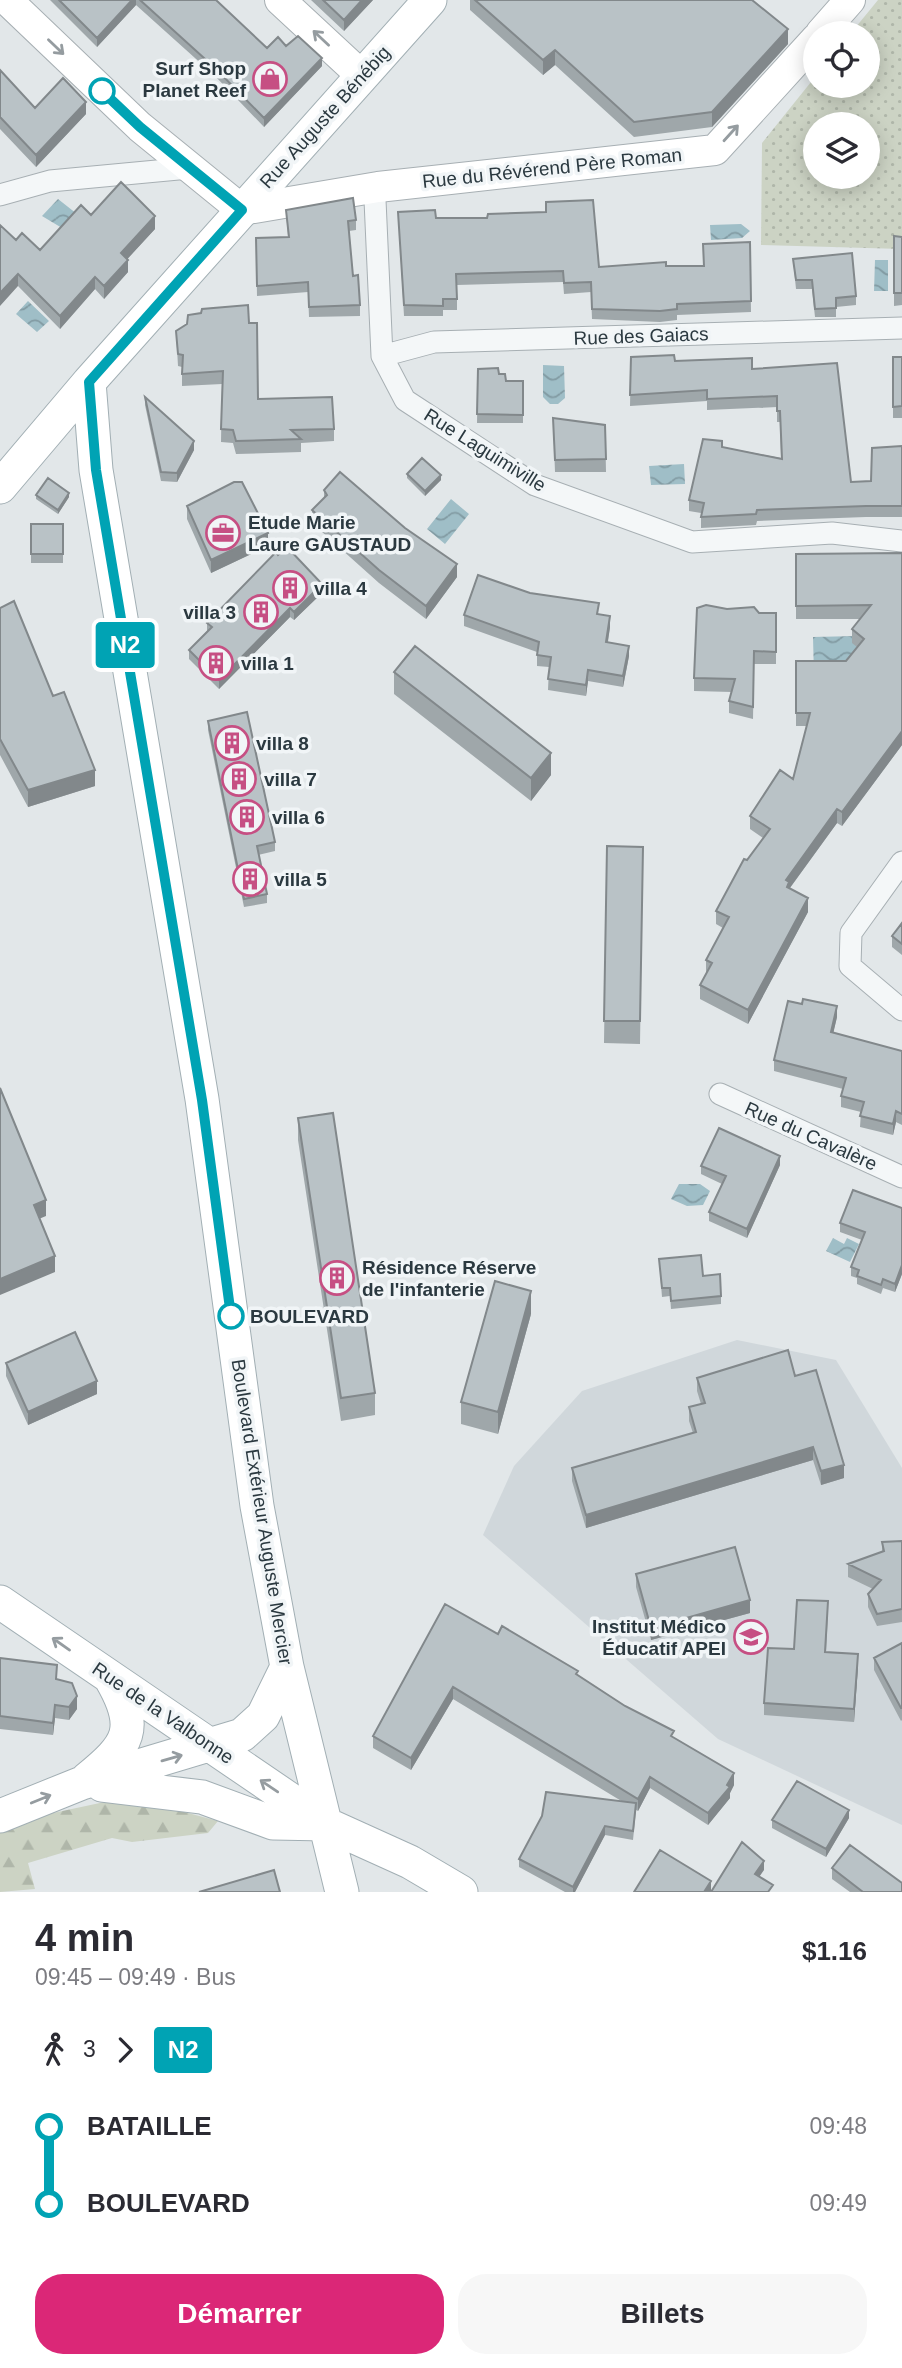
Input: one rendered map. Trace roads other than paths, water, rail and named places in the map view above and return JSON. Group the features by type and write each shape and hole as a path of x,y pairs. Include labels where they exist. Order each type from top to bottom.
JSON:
{"main road":[{"name":"Rue Auguste Bénébig","path":"0,487 89,382 430,0"},
{"name":"Boulevard Extérieur Auguste Mercier","path":"89,382 96,470 202,1100 257,1506 287,1667 342,1892"},
{"path":"24,456 57,443 71,450 96,470"},
{"name":"Rue de la Valbonne","path":"0,1602 326,1824"},
{"path":"0,1816 82,1783 242,1735 263,1716 287,1667"},
{"path":"82,1783 112,1759 124,1742 127,1707 111,1679"},
{"path":"82,1783 202,1797 273,1823 326,1824 410,1862 461,1892"}],"street":[{"path":"7,0 140,127 242,210"},
{"path":"280,0 362,76"},
{"path":"832,21 850,0"},
{"name":"Rue du Révérend Père Roman","path":"242,210 378,187 715,150 803,53"},
{"path":"0,195 50,181 189,168"},
{"name":"Rue Laguimiville","path":"378,187 375,200 382,356 405,400 535,485 692,542 832,533 902,541"},
{"name":"Rue des Gaiacs","path":"382,356 434,342 902,328"},
{"path":"902,862 851,933 850,966 902,1010"},
{"name":"Rue du Cavalère","path":"720,1094 902,1177"}],"water":[{"path":"58,199 77,214 62,228 42,216"},
{"path":"741,224 750,231 742,238 711,240 710,225"},
{"path":"875,260 888,260 888,291 874,291"},
{"path":"28,301 49,321 37,332 16,314"},
{"path":"543,365 564,366 565,398 558,404 550,404 543,397"},
{"path":"684,464 685,484 651,485 649,466"},
{"path":"451,499 469,514 445,544 427,529"},
{"path":"857,636 864,653 846,675 814,676 813,637"},
{"path":"679,1184 700,1184 710,1191 703,1205 687,1206 671,1199"},
{"path":"833,1238 844,1244 847,1238 859,1244 850,1262 826,1251"}],"place":[{"name":"Surf Shop Planet Reef","path":"270,79"},
{"name":"Etude Marie Laure GAUSTAUD","path":"223,533"},
{"name":"villa 4","path":"290,588"},
{"name":"villa 3","path":"261,612"},
{"name":"villa 1","path":"216,663"},
{"name":"villa 8","path":"232,743"},
{"name":"villa 7","path":"239,779"},
{"name":"villa 6","path":"247,817"},
{"name":"villa 5","path":"250,879"},
{"name":"Résidence Réserve de l'infanterie","path":"337,1278"},
{"name":"BOULEVARD","path":"231,1316"},
{"name":"Institut Médico Éducatif APEI","path":"751,1637"}]}
